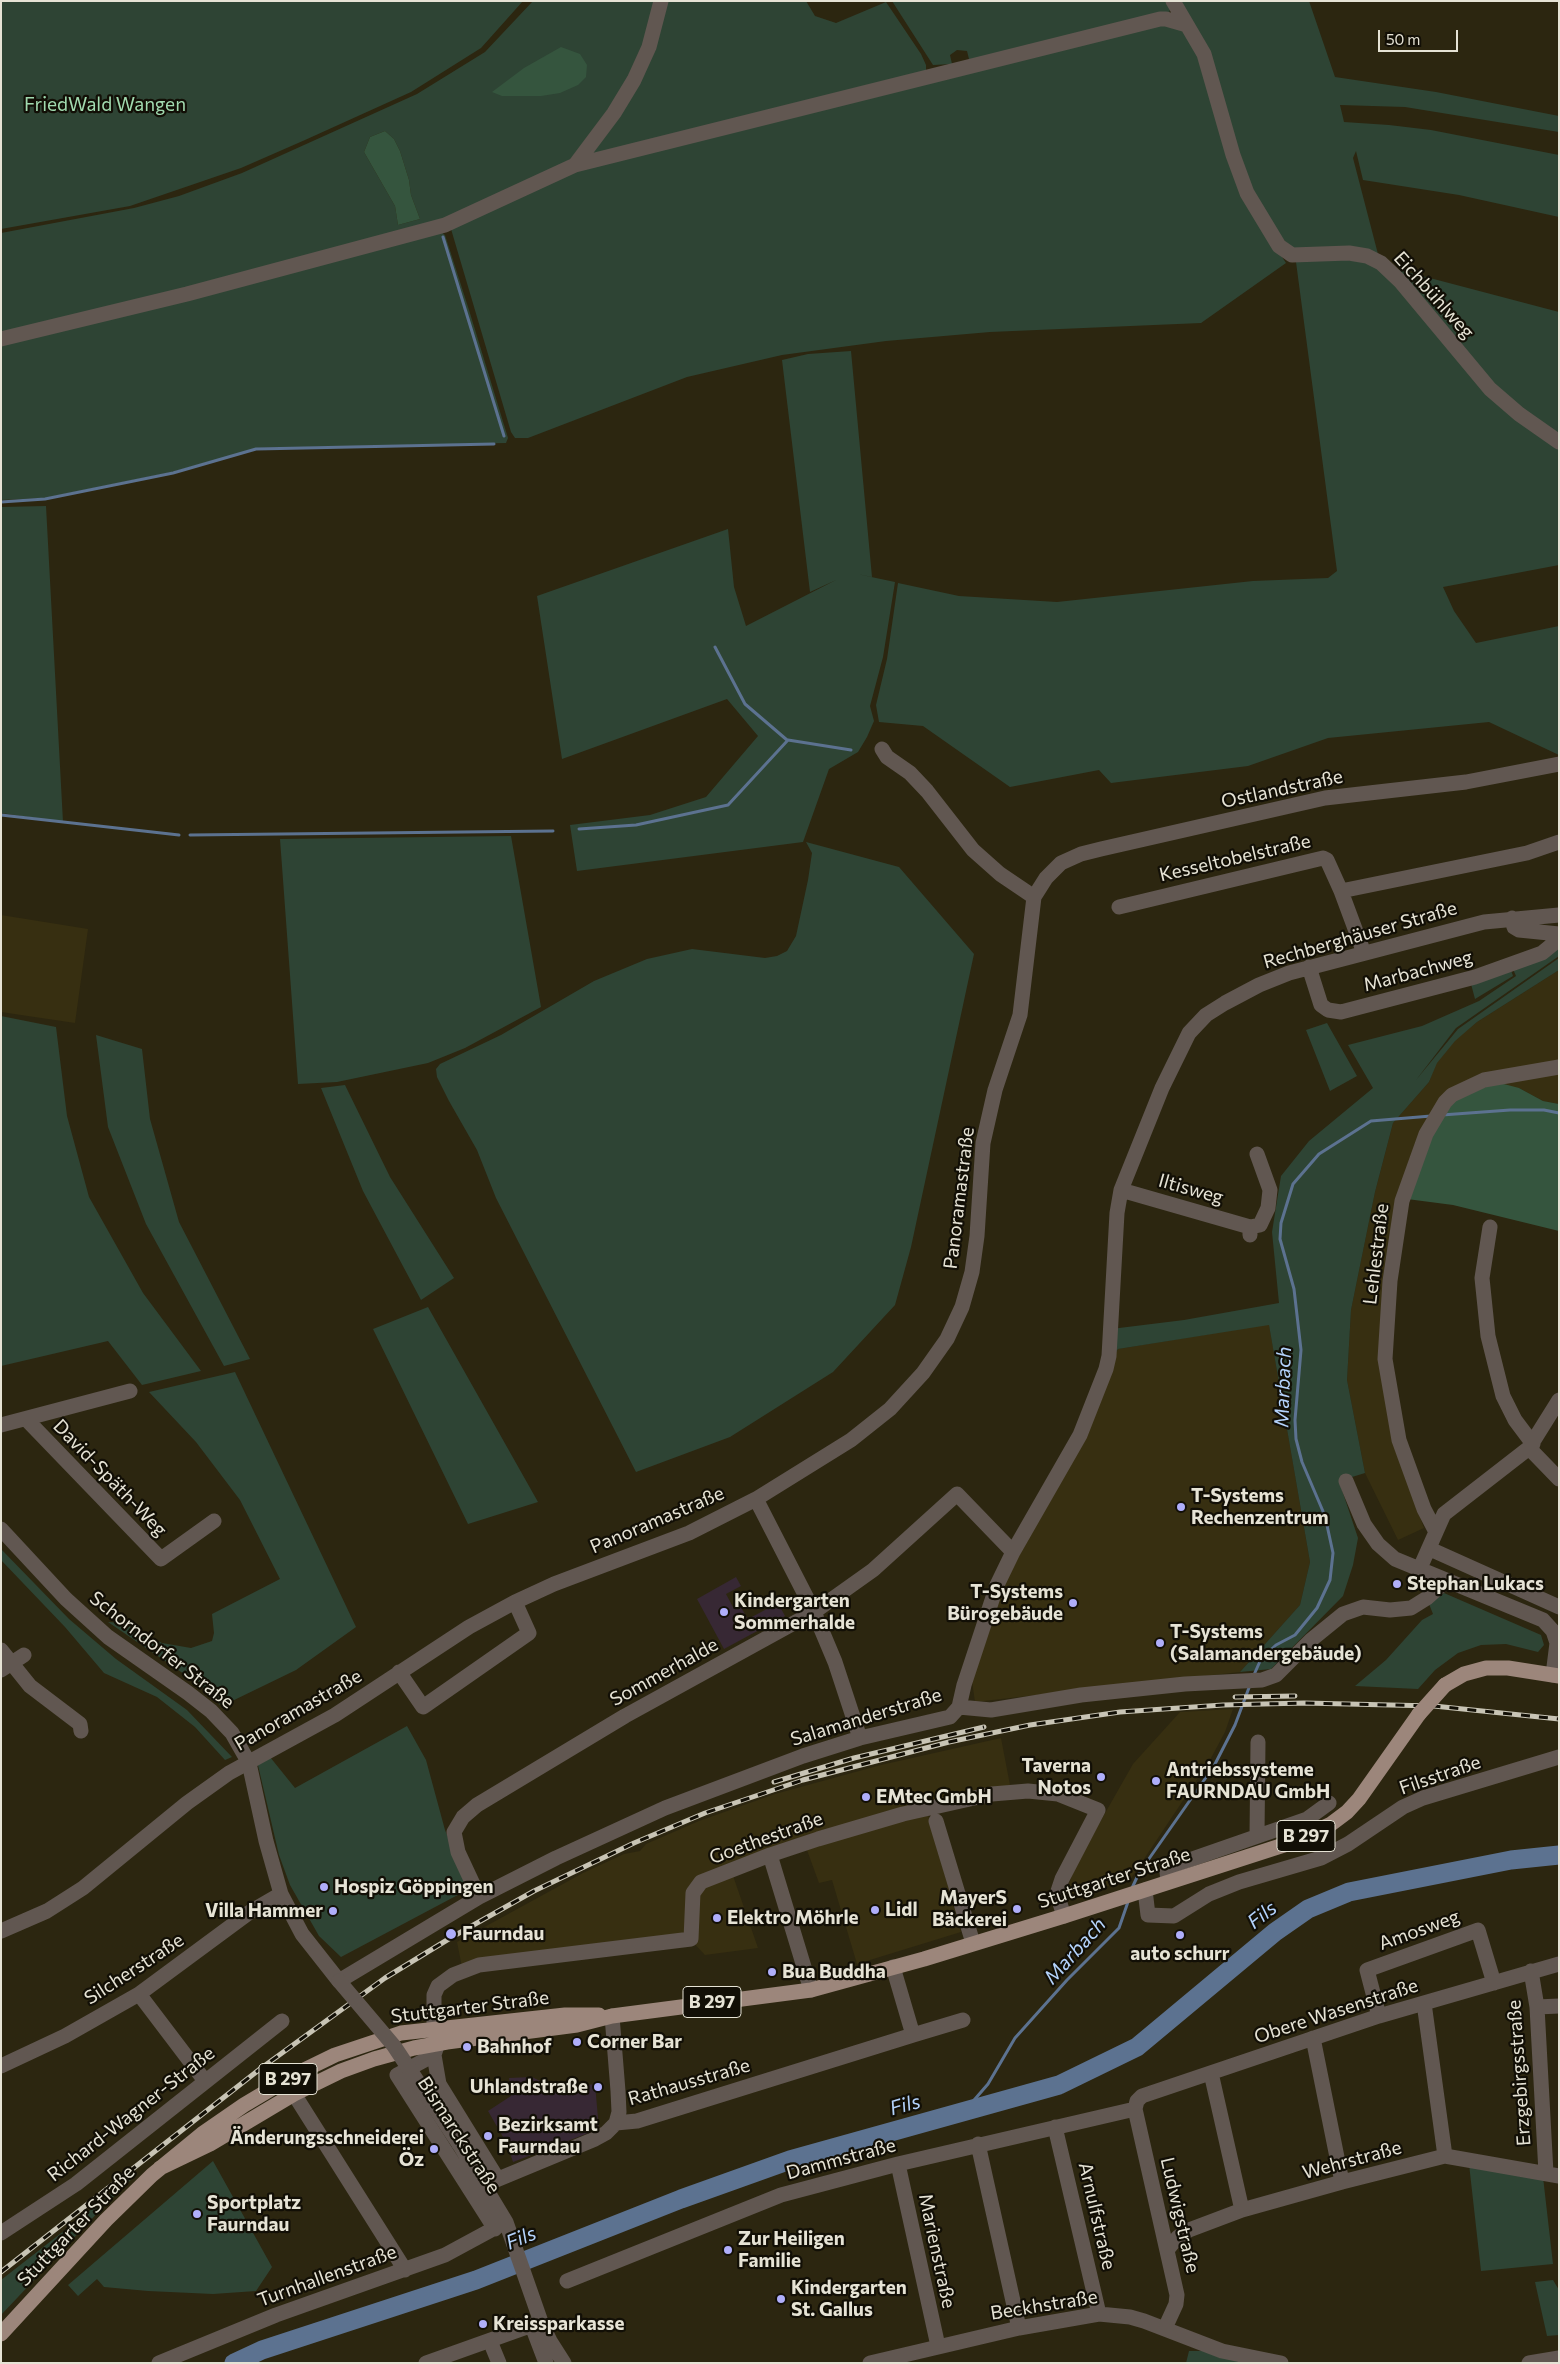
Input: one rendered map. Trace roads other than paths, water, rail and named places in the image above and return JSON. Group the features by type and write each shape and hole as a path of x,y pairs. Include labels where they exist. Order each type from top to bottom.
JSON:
{"main road":[{"name":"Stuttgarter Straße","path":"160,2168 297,2099 357,2065 414,2048 565,2014 612,2016 811,1990 893,1968 1064,1916 1290,1843 1331,1824 1359,1799 1419,1714 1445,1685 1464,1674 1486,1668 1508,1668 1556,1674"},
{"name":"Stuttgarter Straße","path":"1,2334 106,2220 160,2168 202,2134 237,2110 296,2074 335,2055 370,2042 401,2033 436,2043"}],"street":[{"path":"575,165 614,113 634,80 655,29 661,1"},
{"name":"Eichbühlweg","path":"1173,1 1204,54 1233,155 1248,193 1279,246 1292,255 1349,252 1367,256 1382,263 1400,281 1490,389 1519,414 1559,442"},
{"path":"1,339 187,294 445,225 575,165 1160,19 1166,18 1187,25"},
{"path":"882,749 887,757 910,773 927,791 973,850 1000,874 1034,897"},
{"name":"Ostlandstraße","path":"1034,897 1046,878 1061,863 1094,850 1324,798 1466,782 1559,764"},
{"path":"1341,891 1521,854 1559,842"},
{"name":"Kesseltobelstraße","path":"1119,907 1323,858 1327,860 1341,891 1364,953"},
{"name":"Panoramastraße","path":"1,1931 47,1911 83,1888 187,1803 229,1773 336,1714 469,1627 515,1602 554,1584 689,1533 756,1499 851,1440 890,1409 923,1373 947,1339 962,1307 972,1272 977,1236 983,1143 995,1090 1020,1015 1034,897"},
{"name":"Rechberghäuser Straße","path":"959,1707 964,1685 997,1585 1013,1552 1080,1435 1106,1368 1109,1356 1117,1213 1121,1190 1162,1088 1189,1033 1206,1015 1244,992 1270,980 1309,967 1484,922 1559,915"},
{"path":"1512,918 1514,927 1519,930 1559,934"},
{"name":"Marbachweg","path":"1309,967 1321,1005 1328,1010 1341,1012 1475,977 1542,953 1559,939"},
{"name":"Lehlestraße","path":"1436,1532 1424,1509 1399,1440 1385,1359 1390,1281 1402,1201 1426,1134 1445,1102 1460,1089 1484,1080 1559,1067"},
{"name":"Iltisweg","path":"1121,1190 1250,1232 1260,1225 1268,1208 1270,1190 1257,1154"},
{"path":"1490,1228 1482,1278 1488,1336 1503,1396 1531,1446 1559,1479"},
{"path":"1,1425 27,1420 130,1392"},
{"path":"1420,1568 1444,1514 1531,1446 1559,1400"},
{"name":"David-Späth-Weg","path":"27,1420 160,1559 214,1520"},
{"path":"1346,1481 1364,1524 1378,1544 1395,1558 1446,1581 1544,1620 1553,1631 1558,1643 1556,1674"},
{"name":"Sommerhalde","path":"479,1897 458,1852 454,1832 463,1817 476,1805 625,1716 814,1612 874,1570 957,1494 1013,1552"},
{"path":"756,1499 814,1612 835,1662 860,1738"},
{"name":"Schorndorfer Straße","path":"1,1529 66,1599 108,1637 188,1693 222,1721 232,1733 249,1763 266,1841 268,1901 290,1914 312,1948 379,2028"},
{"path":"1430,1549 1559,1607"},
{"name":"Salamanderstraße","path":"339,1981 419,1931 479,1897 665,1808 803,1756 860,1738 950,1717 959,1707 991,1710 1081,1695 1185,1684 1262,1680 1276,1675 1311,1640 1343,1614 1363,1607 1390,1610 1411,1608 1427,1598 1446,1581"},
{"path":"399,1672 423,1707 529,1633 515,1602"},
{"path":"1,1650 6,1667 80,1724 81,1731"},
{"path":"6,1667 24,1655"},
{"path":"1257,1836 1258,1742"},
{"name":"Filsstraße","path":"1140,1891 1148,1915 1174,1916 1209,1894 1239,1882 1321,1858 1348,1844 1403,1807 1423,1798 1559,1757"},
{"name":"Goethestraße","path":"436,2043 434,1995 438,1986 453,1975 479,1965 691,1939 693,1892 701,1882 770,1855 903,1814 992,1794 1028,1791 1058,1794 1098,1810 1062,1879 1057,1894 1064,1916"},
{"path":"1168,1882 1167,1872 1172,1866 1307,1819 1329,1803"},
{"path":"936,1821 973,1943"},
{"path":"770,1855 811,1990"},
{"name":"Silcherstraße","path":"1,2066 65,2036 139,1994 268,1901"},
{"name":"Amosweg","path":"1379,2016 1367,1970 1478,1930 1494,1983"},
{"name":"Obere Wasenstraße","path":"1135,2109 1137,2101 1142,2096 1379,2016 1559,1964"},
{"path":"893,1968 913,2035"},
{"name":"Erzgebirgsstraße","path":"1531,1971 1537,2007 1552,2174"},
{"path":"139,1994 205,2081"},
{"path":"1424,2003 1445,2156"},
{"path":"1537,2007 1559,2006"},
{"path":"612,2016 619,2112 616,2122"},
{"name":"Rathausstraße","path":"491,2181 595,2139 606,2133 616,2122 637,2121 963,2020"},
{"name":"Richard-Wagner-Straße","path":"1,2233 76,2184 282,2021"},
{"name":"Bismarckstraße","path":"379,2028 394,2046 459,2144 491,2181"},
{"path":"1313,2038 1342,2182"},
{"name":"Bismarckstraße","path":"436,2043 396,2075 514,2245 529,2289 536,2324 564,2363"},
{"name":"Bismarckstraße","path":"436,2043 439,2084 464,2126 491,2181 501,2226"},
{"path":"1211,2073 1242,2210"},
{"path":"297,2099 405,2270"},
{"name":"Dammstraße","path":"567,2281 781,2195 978,2144 1135,2109"},
{"name":"Ludwigstraße","path":"1135,2109 1177,2295 1176,2304 1165,2328"},
{"name":"Arnulfstraße","path":"1055,2127 1099,2314"},
{"path":"978,2144 1018,2328"},
{"name":"Wehrstraße","path":"1167,2250 1178,2237 1189,2230 1242,2210 1445,2156 1552,2174"},
{"name":"Marienstraße","path":"898,2164 938,2346"},
{"name":"Turnhallenstraße","path":"159,2363 257,2322 444,2256 501,2226"},
{"name":"Beckhstraße","path":"870,2363 1018,2328 1099,2314 1130,2317 1165,2328 1222,2352 1281,2363"},
{"path":"426,2363 492,2343 536,2324 546,2363"},
{"path":"492,2343 499,2363"},
{"path":"1529,2363 1559,2358"}],"waterway":[{"path":"443,237 504,436"},
{"path":"1,502 45,499 173,473 256,449 494,444"},
{"path":"715,647 745,704 787,740"},
{"path":"579,829 636,825 728,805 788,740 851,750"},
{"path":"1,815 179,835"},
{"path":"190,835 553,831"},
{"name":"Marbach","path":"1442,1115 1510,1110 1544,1110 1559,1113"},
{"name":"Marbach","path":"1253,1677 1261,1659 1276,1645 1295,1635 1317,1608 1330,1580 1333,1553 1325,1516 1302,1462 1296,1439 1295,1420 1301,1350 1294,1289 1280,1239 1281,1223 1293,1184 1319,1154 1371,1121 1431,1116"},
{"name":"Marbach","path":"1132,1888 1139,1873 1214,1766 1235,1725 1250,1685"},
{"name":"Fils","path":"234,2363 262,2350 476,2280 681,2199 790,2160 1059,2085 1137,2047 1275,1932 1308,1909 1349,1892 1511,1860 1559,1855"},
{"name":"Marbach","path":"962,2114 988,2084 1015,2038 1067,1980 1119,1928 1129,1899"}],"railway":[{"path":"1235,1697 1295,1696"},
{"path":"1,2272 260,2069 385,1978 452,1937 534,1891 634,1843 705,1813 803,1780 949,1742 1030,1725 1120,1712 1223,1705 1304,1703 1434,1706 1559,1719"},
{"path":"774,1782 854,1758 984,1727"}],"place":[{"name":"T-Systems Rechenzentrum","path":"1181,1507"},
{"name":"Stephan Lukacs","path":"1397,1584"},
{"name":"T-Systems Bürogebäude","path":"1073,1603"},
{"name":"Kindergarten Sommerhalde","path":"724,1612"},
{"name":"T-Systems (Salamandergebäude)","path":"1160,1643"},
{"name":"Taverna Notos","path":"1101,1777"},
{"name":"Antriebssysteme FAURNDAU GmbH","path":"1156,1781"},
{"name":"EMtec GmbH","path":"866,1797"},
{"name":"Hospiz Göppingen","path":"324,1887"},
{"name":"MayerS Bäckerei","path":"1017,1909"},
{"name":"Lidl","path":"875,1910"},
{"name":"Villa Hammer","path":"333,1911"},
{"name":"Elektro Möhrle","path":"717,1918"},
{"name":"Faurndau","path":"451,1934"},
{"name":"auto schurr","path":"1180,1935"},
{"name":"Bua Buddha","path":"772,1972"},
{"name":"Corner Bar","path":"577,2042"},
{"name":"Bahnhof","path":"467,2047"},
{"name":"Uhlandstraße","path":"598,2087"},
{"name":"Bezirksamt Faurndau","path":"488,2136"},
{"name":"Änderungsschneiderei Öz","path":"434,2149"},
{"name":"Sportplatz Faurndau","path":"197,2214"},
{"name":"Zur Heiligen Familie","path":"728,2250"},
{"name":"Kindergarten St. Gallus","path":"781,2299"},
{"name":"Kreissparkasse","path":"483,2324"}],"park label":[{"name":"FriedWald Wangen","path":"105,105"}]}
